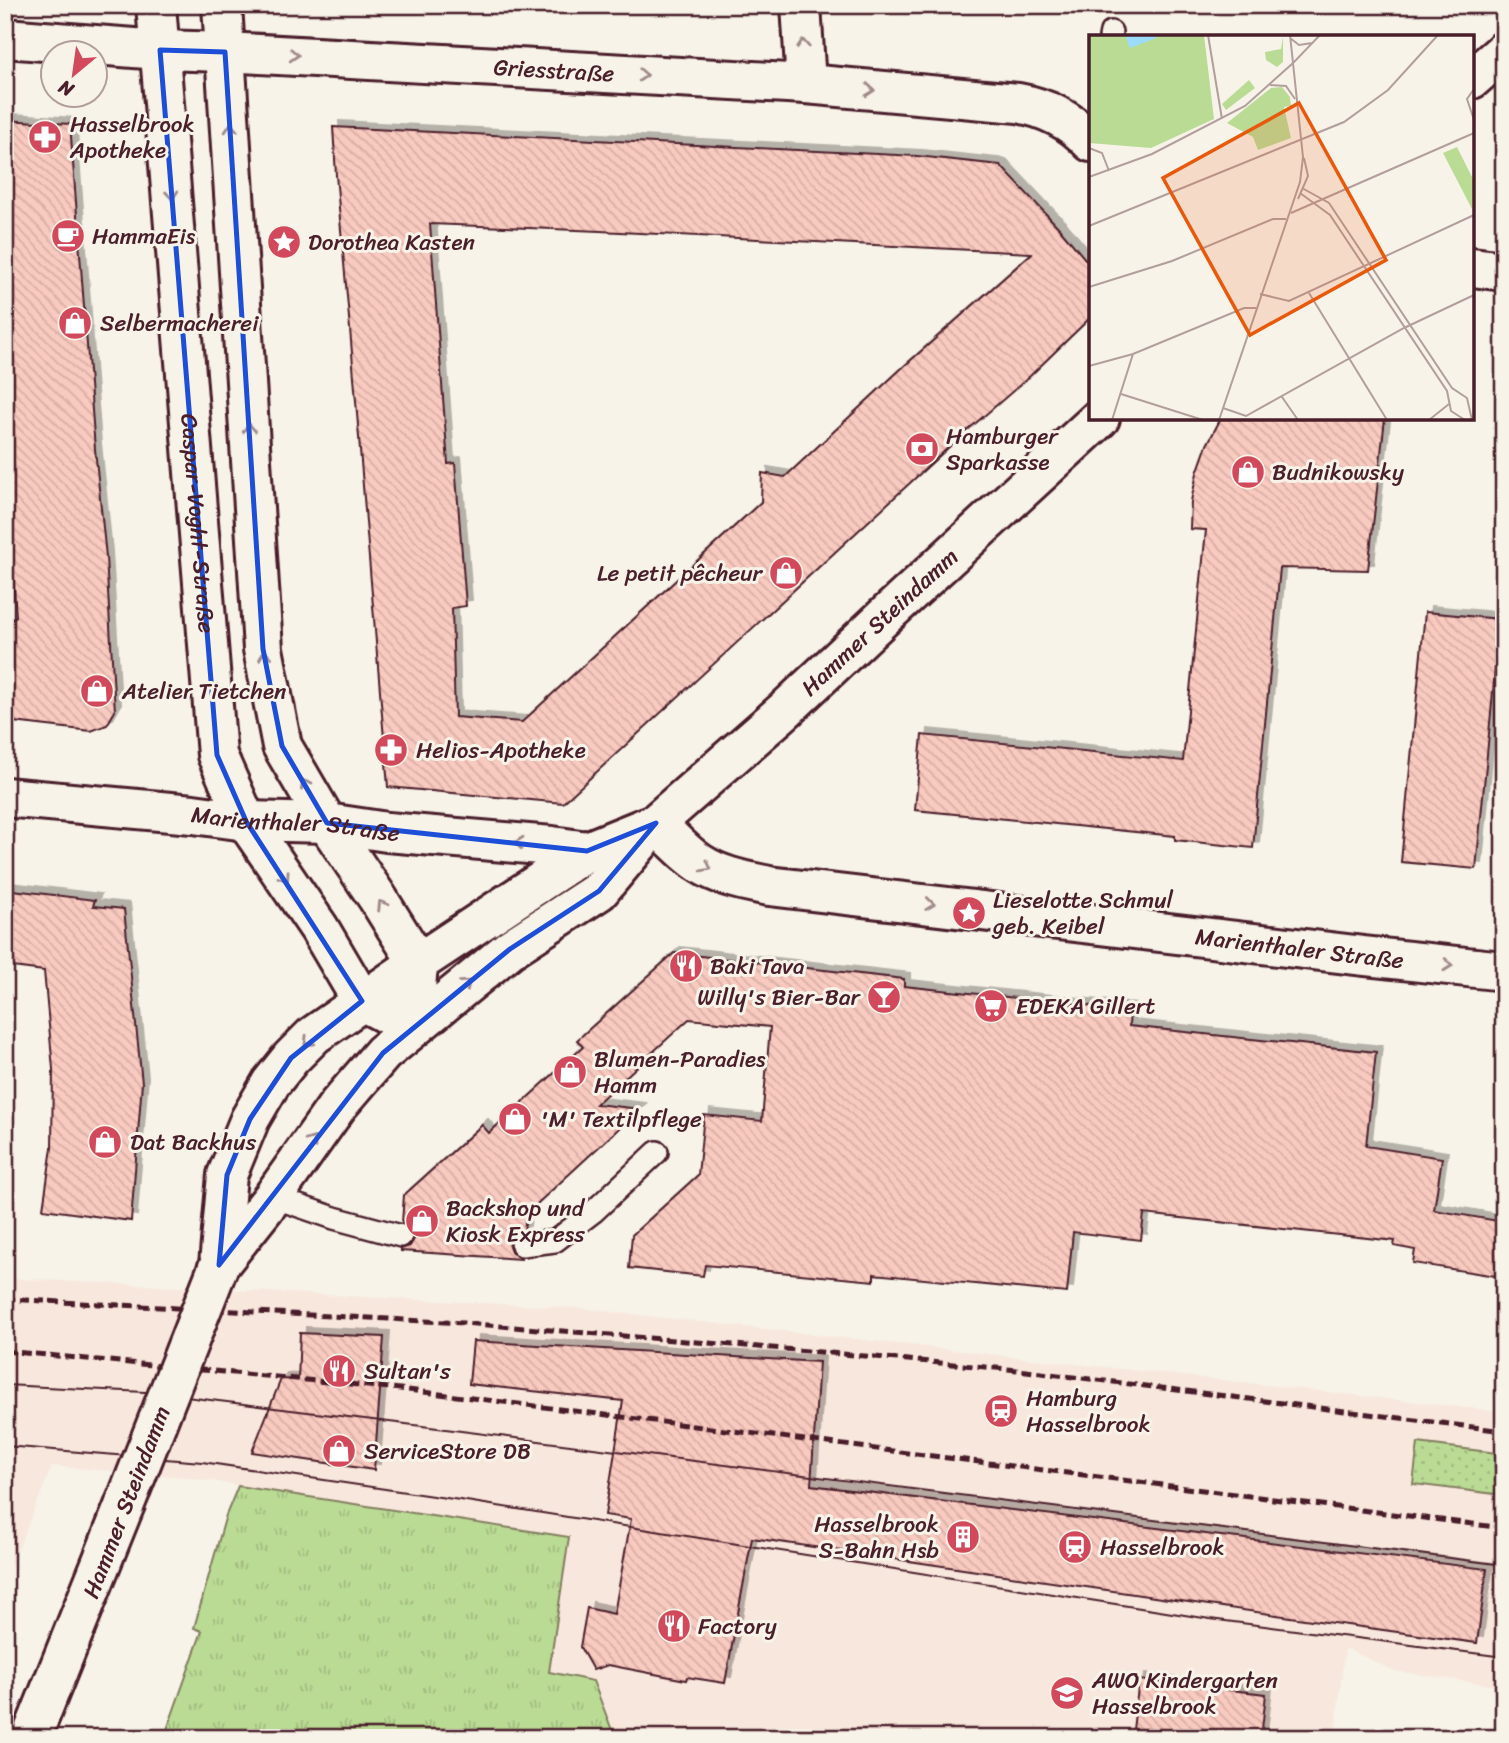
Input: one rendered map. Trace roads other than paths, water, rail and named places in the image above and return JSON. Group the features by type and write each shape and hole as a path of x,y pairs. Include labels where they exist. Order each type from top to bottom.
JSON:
{"street":[{"name":"Caspar-Voght-Straße","path":"156,5 217,755 246,821 320,928 362,1001"},
{"path":"222,5 263,649 282,746 327,822 418,963 413,1028 362,1001"},
{"path":"801,5 806,84"},
{"name":"Griesstraße","path":"5,38 160,50 806,84 1038,106 1059,115 1089,140"},
{"path":"1474,77 1504,51"},
{"path":"1474,267 1504,271"},
{"name":"Hammer Steindamm","path":"219,1265 273,1197 330,1115 383,1053 510,949 598,891 656,823 785,710 1098,420"},
{"name":"Marienthaler Straße","path":"5,797 246,821 327,822 387,832 587,850"},
{"name":"Marienthaler Straße","path":"656,823 689,856 702,864 727,876 769,886 1504,971"},
{"name":"Hammer Steindamm","path":"31,1738 219,1265 227,1175 250,1119 271,1083 314,1035 418,963 587,850 656,823"}],"lane":[{"path":"522,1245 555,1241 593,1212 657,1153"},
{"path":"273,1197 401,1237"}],"tram line":[{"path":"5,1385 145,1392 1504,1565"},
{"path":"5,1446 202,1462 460,1500 1210,1619 1504,1657"}],"railway":[{"path":"5,1299 464,1323 820,1352 1018,1370 1504,1431"},
{"path":"5,1351 400,1389 1504,1528"}],"place":[{"name":"Hasselbrook Apotheke","path":"45,137"},
{"name":"HammaEis","path":"68,236"},
{"name":"Dorothea Kasten","path":"284,242"},
{"name":"Selbermacherei","path":"75,323"},
{"name":"Hamburger Sparkasse","path":"922,449"},
{"name":"Budnikowsky","path":"1248,472"},
{"name":"Le petit pêcheur","path":"786,573"},
{"name":"Atelier Tietchen","path":"97,691"},
{"name":"Helios-Apotheke","path":"391,750"},
{"name":"Lieselotte Schmul geb. Keibel","path":"969,913"},
{"name":"Baki Tava","path":"686,966"},
{"name":"Willy's Bier-Bar","path":"884,997"},
{"name":"EDEKA Gillert","path":"991,1006"},
{"name":"Blumen-Paradies Hamm","path":"570,1072"},
{"name":"'M' Textilpflege","path":"515,1119"},
{"name":"Dat Backhus","path":"105,1142"},
{"name":"Backshop und Kiosk Express","path":"422,1221"},
{"name":"Sultan's","path":"339,1371"},
{"name":"Hamburg Hasselbrook","path":"1001,1411"},
{"name":"ServiceStore DB","path":"339,1451"},
{"name":"Hasselbrook S-Bahn Hsb","path":"963,1537"},
{"name":"Hasselbrook","path":"1075,1547"},
{"name":"Factory","path":"674,1626"},
{"name":"AWO Kindergarten Hasselbrook","path":"1067,1693"}]}
